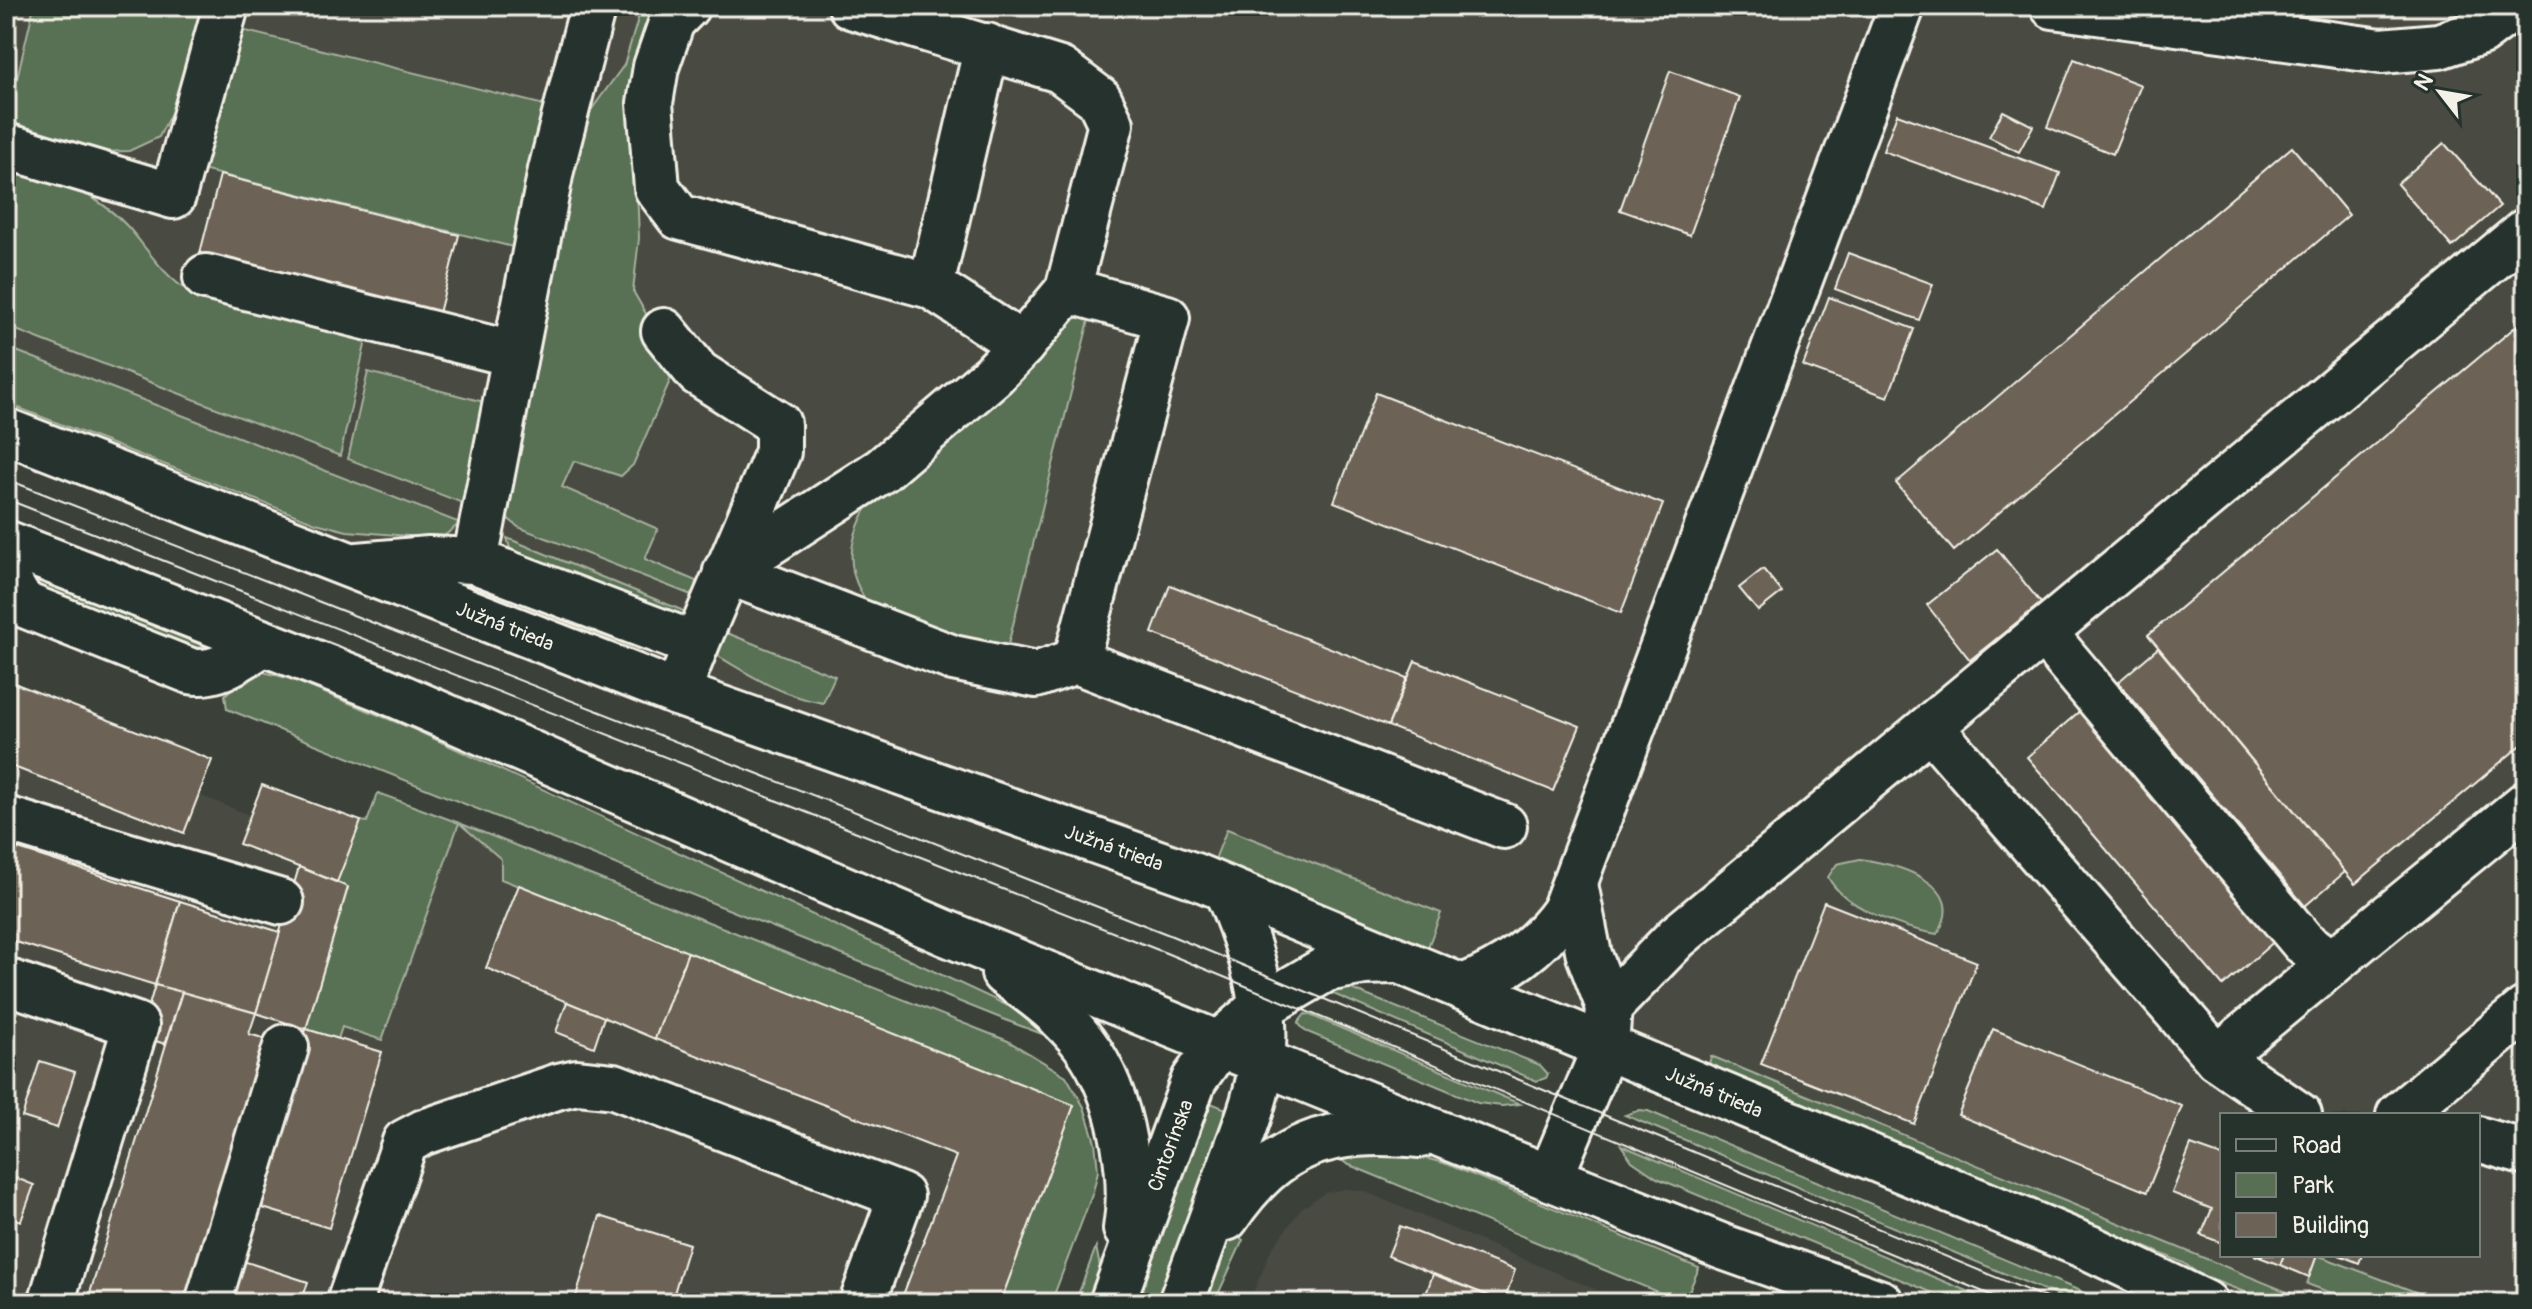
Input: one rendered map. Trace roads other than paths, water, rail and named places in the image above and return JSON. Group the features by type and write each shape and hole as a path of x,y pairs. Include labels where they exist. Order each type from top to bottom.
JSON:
{"street":[{"path":"6,146 173,196 226,6"},
{"path":"475,561 485,523 513,354 551,170 593,6"},
{"path":"687,6 672,21 656,67 650,103 657,188 679,217 931,286 1022,345"},
{"path":"726,571 882,470 993,375 1022,345 1068,290 1111,124 1099,99 1060,70 851,6"},
{"path":"1464,987 1516,962 1540,941 1564,911 1902,6"},
{"path":"2053,6 2381,51 2439,46 2481,32 2505,14 2508,6"},
{"path":"931,286 987,46"},
{"path":"1550,1178 1608,1026 1677,937 2526,231"},
{"path":"206,277 513,354"},
{"path":"1068,290 1167,318 1076,661"},
{"path":"664,331 698,373 778,424 778,452 677,693"},
{"name":"Južná trieda","path":"6,431 677,693 1226,889 1464,987 1608,1026 2205,1303"},
{"path":"6,543 380,688 946,933 1263,1059 1450,1138 1723,1247 1881,1303"},
{"path":"350,566 429,559 475,561 696,645"},
{"path":"726,571 953,658 1036,675 1076,661 1504,826"},
{"path":"6,577 18,598 27,606 190,671 203,674 214,671 264,643"},
{"path":"2044,633 2303,942 2332,963"},
{"path":"1931,728 2217,1058 2296,1113"},
{"path":"2217,1058 2526,804"},
{"path":"6,819 281,902"},
{"path":"1575,884 1589,955 1608,1026"},
{"path":"1188,1283 1253,1103 1263,1059 1261,1007 1242,924 1226,889"},
{"path":"946,933 1058,1012 1102,1066 1122,1133 1130,1186 1128,1217 1112,1302"},
{"name":"Cintorínska","path":"1112,1302 1194,1080 1221,1042 1261,1007 1326,969 1364,962 1403,961"},
{"path":"6,981 136,1025 51,1303"},
{"path":"2401,1113 2526,1009"},
{"path":"208,1303 286,1047"},
{"path":"349,1303 397,1156 405,1142 454,1122 577,1082 614,1086 901,1196 862,1303"},
{"path":"1188,1283 1256,1178 1299,1147 1337,1135 1368,1132 1450,1138"},
{"path":"2480,1140 2526,1153"}],"tram line":[{"path":"6,479 1172,936 2058,1303"},
{"path":"6,499 1166,953 2010,1303"}]}
